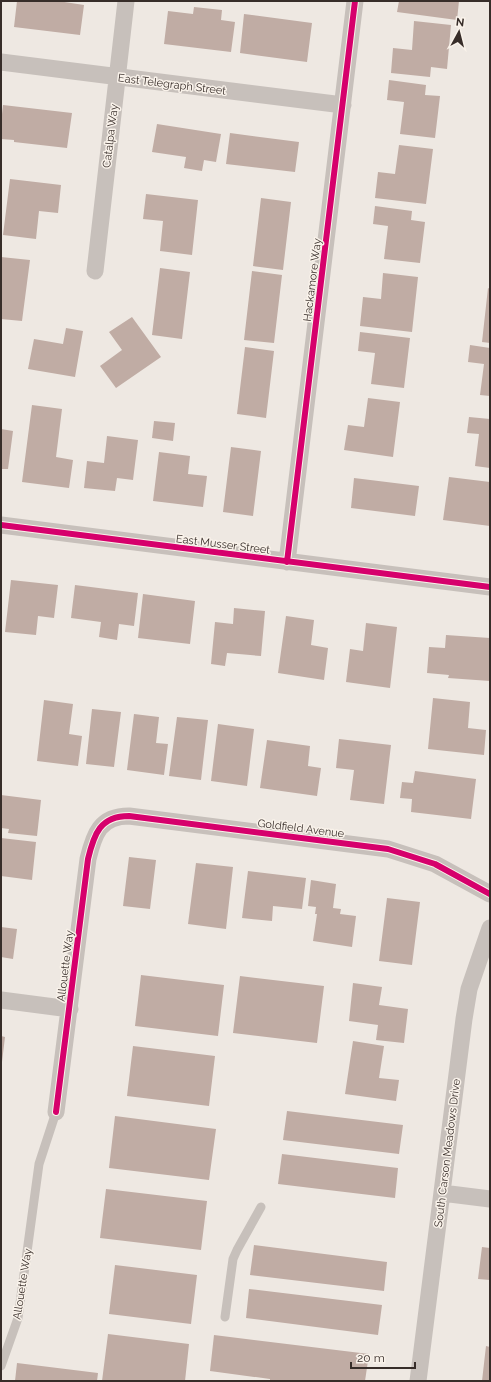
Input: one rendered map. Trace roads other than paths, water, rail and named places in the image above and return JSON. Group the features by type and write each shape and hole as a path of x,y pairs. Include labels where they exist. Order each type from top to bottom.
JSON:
{"street":[{"name":"Catalpa Way","path":"95,271 126,1"},
{"name":"Hackamore Way","path":"287,562 355,1"},
{"name":"East Telegraph Street","path":"1,62 343,105"},
{"name":"East Musser Street","path":"1,525 490,587"},
{"name":"Goldfield Avenue","path":"103,825 114,818 129,816 388,849 435,864 490,894"},
{"name":"Allouette Way","path":"56,1112 88,859 93,840 103,825"},
{"name":"South Carson Meadows Drive","path":"418,1381 468,989 490,928"},
{"path":"1,1000 70,1008"},
{"path":"442,1193 490,1199"}],"lane":[{"name":"Allouette Way","path":"1,1366 18,1318 39,1164 56,1112"},
{"path":"225,1317 233,1258 261,1207"}]}
